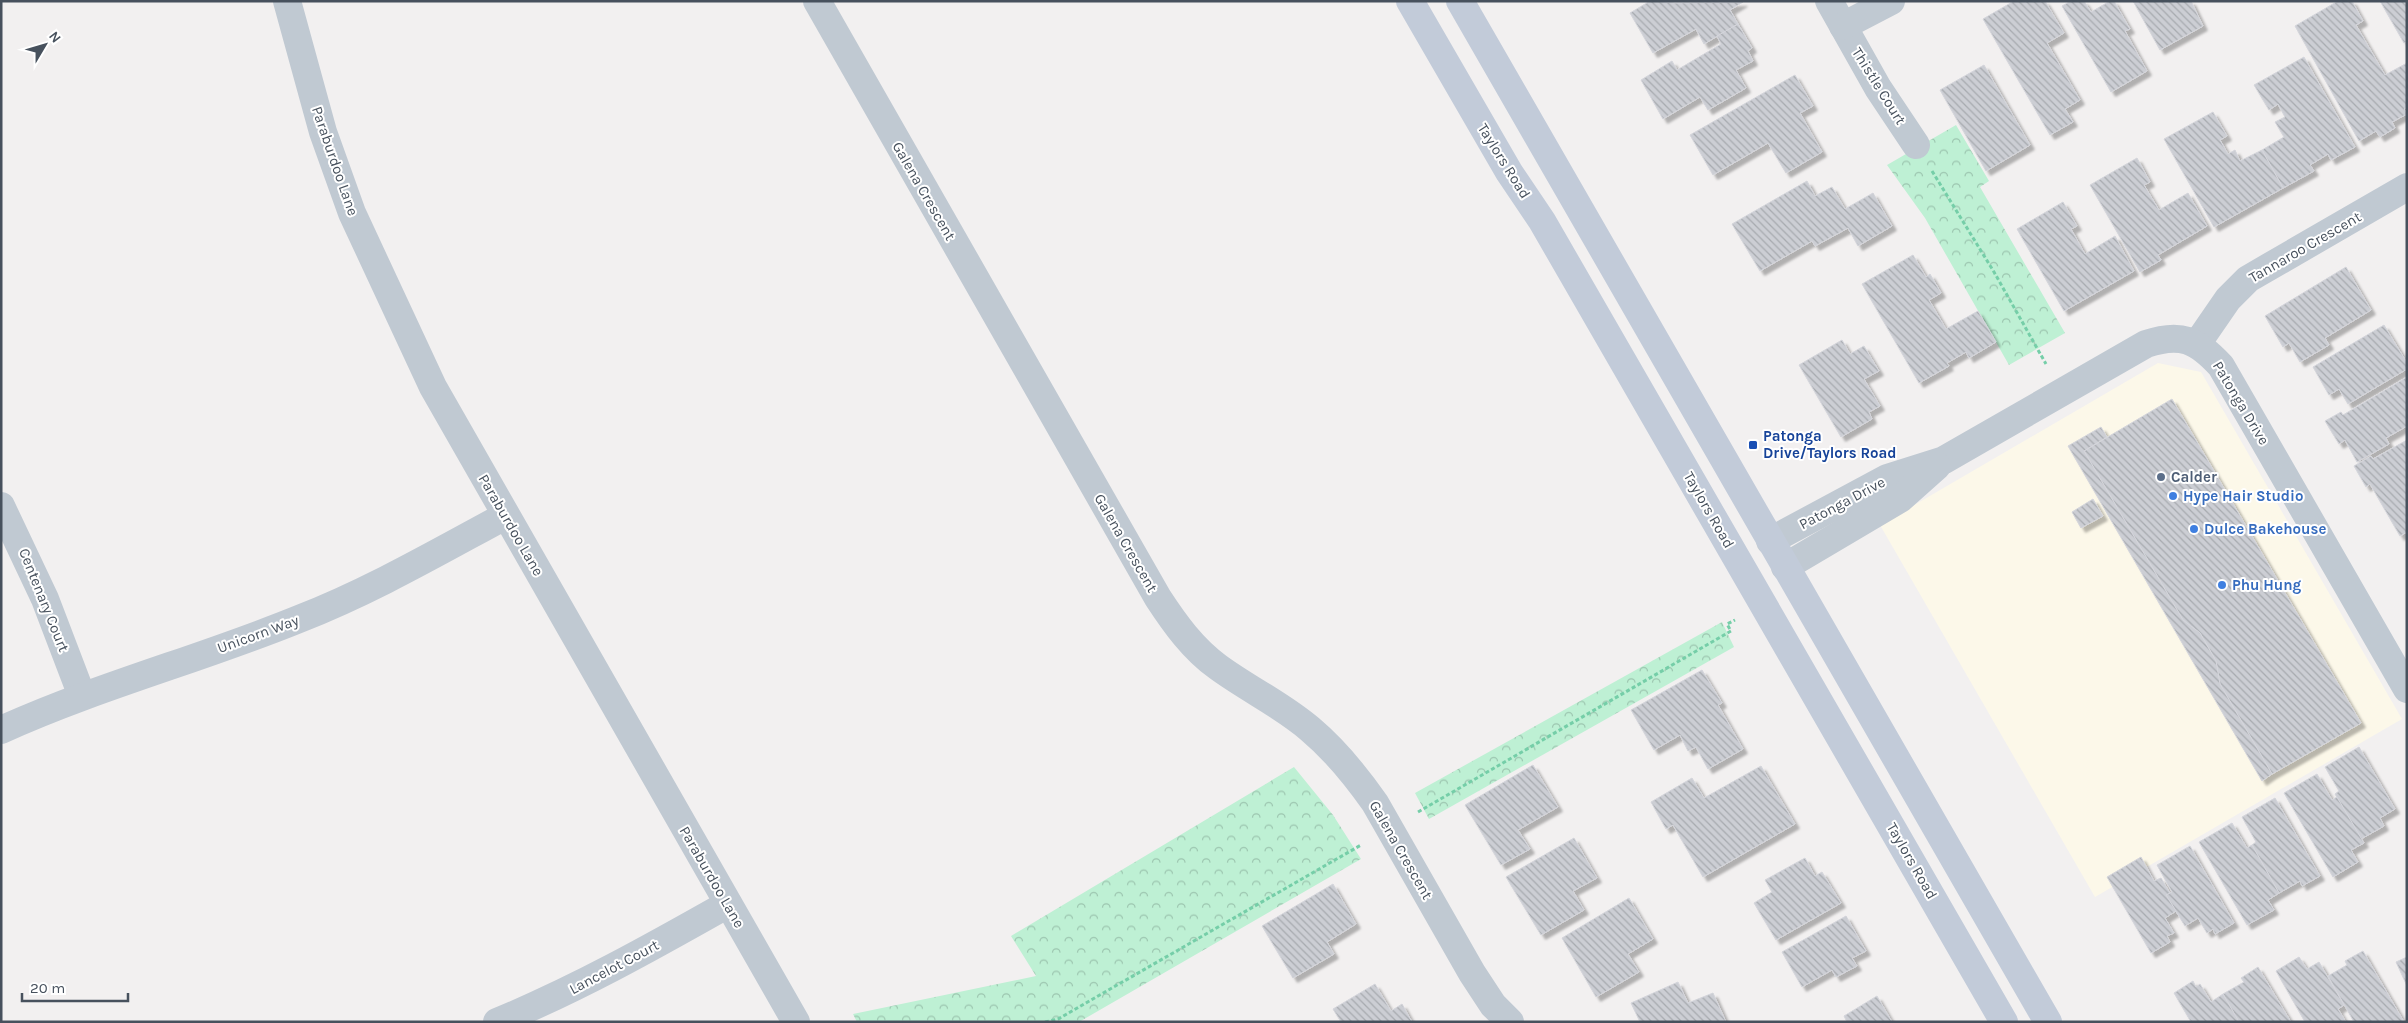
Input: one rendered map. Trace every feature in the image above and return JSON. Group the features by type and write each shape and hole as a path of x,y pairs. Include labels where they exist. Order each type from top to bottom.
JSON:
{"main road":[{"name":"Taylors Road","path":"1410,1 1509,172 1542,221 1895,830 2004,1022"},
{"path":"1460,1 2048,1022"},
{"path":"1744,570 1770,542"},
{"path":"1744,570 1785,567"},
{"path":"1895,830 1919,800"},
{"path":"1895,830 1933,824"}],"street":[{"name":"Paraburdoo Lane","path":"287,1 323,132 352,213 432,387 796,1022"},
{"name":"Galena Crescent","path":"817,1 1158,598 1196,648 1218,667 1284,709 1310,729 1358,780 1375,803 1472,973 1493,1005 1510,1022"},
{"name":"Thistle Court","path":"1829,1 1878,88 1916,145"},
{"path":"1843,26 1892,1"},
{"name":"Tannaroo Crescent","path":"2197,344 2228,299 2248,279 2407,187"},
{"name":"Patonga Drive","path":"1785,567 1900,499 1944,460 2062,391 2146,344 2160,339 2185,339 2197,344 2222,366 2407,690"},
{"name":"Patonga Drive","path":"1770,542 1887,478 1944,460"},
{"name":"Centenary Court","path":"1,506 22,546 45,599 82,696"},
{"name":"Unicorn Way","path":"1,730 82,696 300,619 371,587 505,516"},
{"name":"Lancelot Court","path":"497,1022 552,999 630,960 728,904"}],"path":[{"path":"1916,145 1994,272 2062,391"}],"shaded area":[{"path":"2158,363 2201,372 2402,719 2095,897 1880,525"}],"green space":[{"path":"1956,125 1989,181 1980,187 2065,333 2009,365 1925,218 1887,165"},
{"path":"1722,622 1734,647 1429,819 1415,793"},
{"path":"1294,767 1333,815 1361,859 1079,1022 857,1022 853,1014 1036,976 1011,936"}],"building":[{"path":"1650,1 1675,3 1743,2 1730,10 1738,24 1704,44 1696,29 1653,53 1630,13"},
{"path":"2014,1 2045,1 2064,33 2047,43 2080,100 2065,109 2073,122 2050,135 1983,19"},
{"path":"2071,1 2084,1 2091,12 2110,1 2114,1 2130,29 2125,31 2147,71 2111,92 2062,6"},
{"path":"2133,1 2191,1 2203,26 2160,50"},
{"path":"2338,1 2352,1 2363,21 2356,25 2385,75 2407,63 2407,107 2404,109 2407,114 2392,122 2395,128 2380,137 2376,131 2359,141 2295,26"},
{"path":"2380,1 2407,1 2407,42 2404,43"},
{"path":"1738,24 1752,48 1748,51 1753,61 1736,70 1746,88 1708,110 1700,97 1663,119 1641,80 1672,61 1677,70 1721,44 1717,36"},
{"path":"2304,57 2355,147 2331,160 2328,154 2310,165 2314,171 2283,188 2262,150 2284,137 2275,122 2285,117 2278,104 2269,110 2254,85"},
{"path":"1984,65 2030,145 1986,171 1940,90"},
{"path":"1795,75 1813,106 1800,113 1822,152 1786,173 1768,143 1713,175 1690,135"},
{"path":"2213,112 2227,136 2220,140 2228,154 2235,150 2240,161 2262,150 2283,188 2214,227 2164,139"},
{"path":"2137,158 2150,182 2144,185 2159,210 2188,193 2207,226 2158,255 2161,260 2140,272 2090,185"},
{"path":"1807,181 1815,196 1832,187 1845,209 1873,193 1892,226 1858,246 1848,228 1815,246 1812,241 1760,271 1732,224"},
{"path":"2063,202 2077,226 2071,229 2085,254 2115,236 2134,271 2064,311 2017,229"},
{"path":"1913,255 1926,277 1930,274 1941,293 1929,300 1946,329 1978,311 1996,342 1969,358 1966,352 1947,363 1949,366 1919,383 1862,284"},
{"path":"2346,267 2371,310 2325,338 2329,345 2300,362 2289,343 2283,347 2265,316"},
{"path":"2384,325 2407,363 2407,369 2348,404 2339,389 2329,395 2313,367"},
{"path":"1842,340 1850,354 1864,346 1879,371 1864,379 1880,406 1869,412 1872,419 1841,437 1799,365"},
{"path":"2407,377 2407,426 2386,438 2389,444 2357,462 2345,440 2339,444 2325,421 2341,412 2343,415"},
{"path":"2172,399 2361,723 2272,774 2220,684 2216,661 2200,633 2183,620 2084,451"},
{"path":"2101,427 2107,437 2084,451 2183,620 2200,633 2216,661 2220,684 2272,774 2262,781 2068,446"},
{"path":"2407,440 2407,532 2400,536 2370,484 2366,487 2354,466 2371,456 2373,459"},
{"path":"2093,499 2103,516 2081,528 2072,512"},
{"path":"1702,670 1722,703 1718,705 1743,749 1708,769 1696,747 1688,751 1680,735 1654,750 1631,710"},
{"path":"2359,747 2395,809 2380,818 2384,826 2361,839 2335,794 2339,791 2325,767"},
{"path":"1533,765 1558,807 1518,830 1530,849 1501,865 1465,805"},
{"path":"1761,766 1795,824 1703,877 1673,825 1666,829 1651,802 1692,778 1704,798"},
{"path":"2317,774 2332,800 2337,797 2364,843 2351,850 2358,862 2333,877 2284,793"},
{"path":"2275,798 2320,876 2302,886 2300,881 2279,893 2252,845 2256,842 2242,817"},
{"path":"2232,823 2247,848 2252,845 2279,893 2268,900 2274,910 2247,925 2199,842"},
{"path":"1574,838 1597,878 1573,891 1584,910 1541,935 1506,877"},
{"path":"2190,846 2234,923 2215,934 2213,929 2207,933 2198,918 2185,926 2166,895 2172,892 2157,865"},
{"path":"2141,857 2154,881 2161,878 2170,893 2166,895 2176,911 2165,918 2174,933 2167,936 2170,942 2151,953 2107,877"},
{"path":"1805,858 1815,876 1822,872 1841,903 1776,940 1754,903 1772,892 1765,880"},
{"path":"1333,884 1356,924 1327,942 1334,954 1293,978 1262,926"},
{"path":"1629,898 1653,939 1628,954 1639,972 1596,997 1562,938"},
{"path":"1846,916 1866,951 1852,958 1857,966 1836,977 1832,970 1802,987 1782,952"},
{"path":"2363,951 2404,1022 2354,1022 2328,976 2347,965 2345,961"},
{"path":"2299,957 2307,969 2319,962 2344,1005 2338,1009 2346,1022 2305,1022 2276,971"},
{"path":"2407,957 2407,986 2396,962"},
{"path":"2258,967 2291,1022 2239,1022 2223,994 2244,982 2241,978"},
{"path":"2193,981 2196,987 2200,984 2211,1002 2223,994 2239,1022 2191,1022 2174,993"},
{"path":"1678,982 1688,1003 1713,993 1726,1022 1640,1022 1631,1003"},
{"path":"1375,984 1391,1011 1402,1004 1412,1022 1341,1022 1333,1009"},
{"path":"1877,996 1892,1022 1847,1022 1844,1016"}],"place":[{"name":"Patonga Drive/Taylors Road","path":"1753,445"},
{"name":"Calder","path":"2161,477"},
{"name":"Hype Hair Studio","path":"2173,496"},
{"name":"Dulce Bakehouse","path":"2194,529"},
{"name":"Phu Hung","path":"2222,585"}]}
